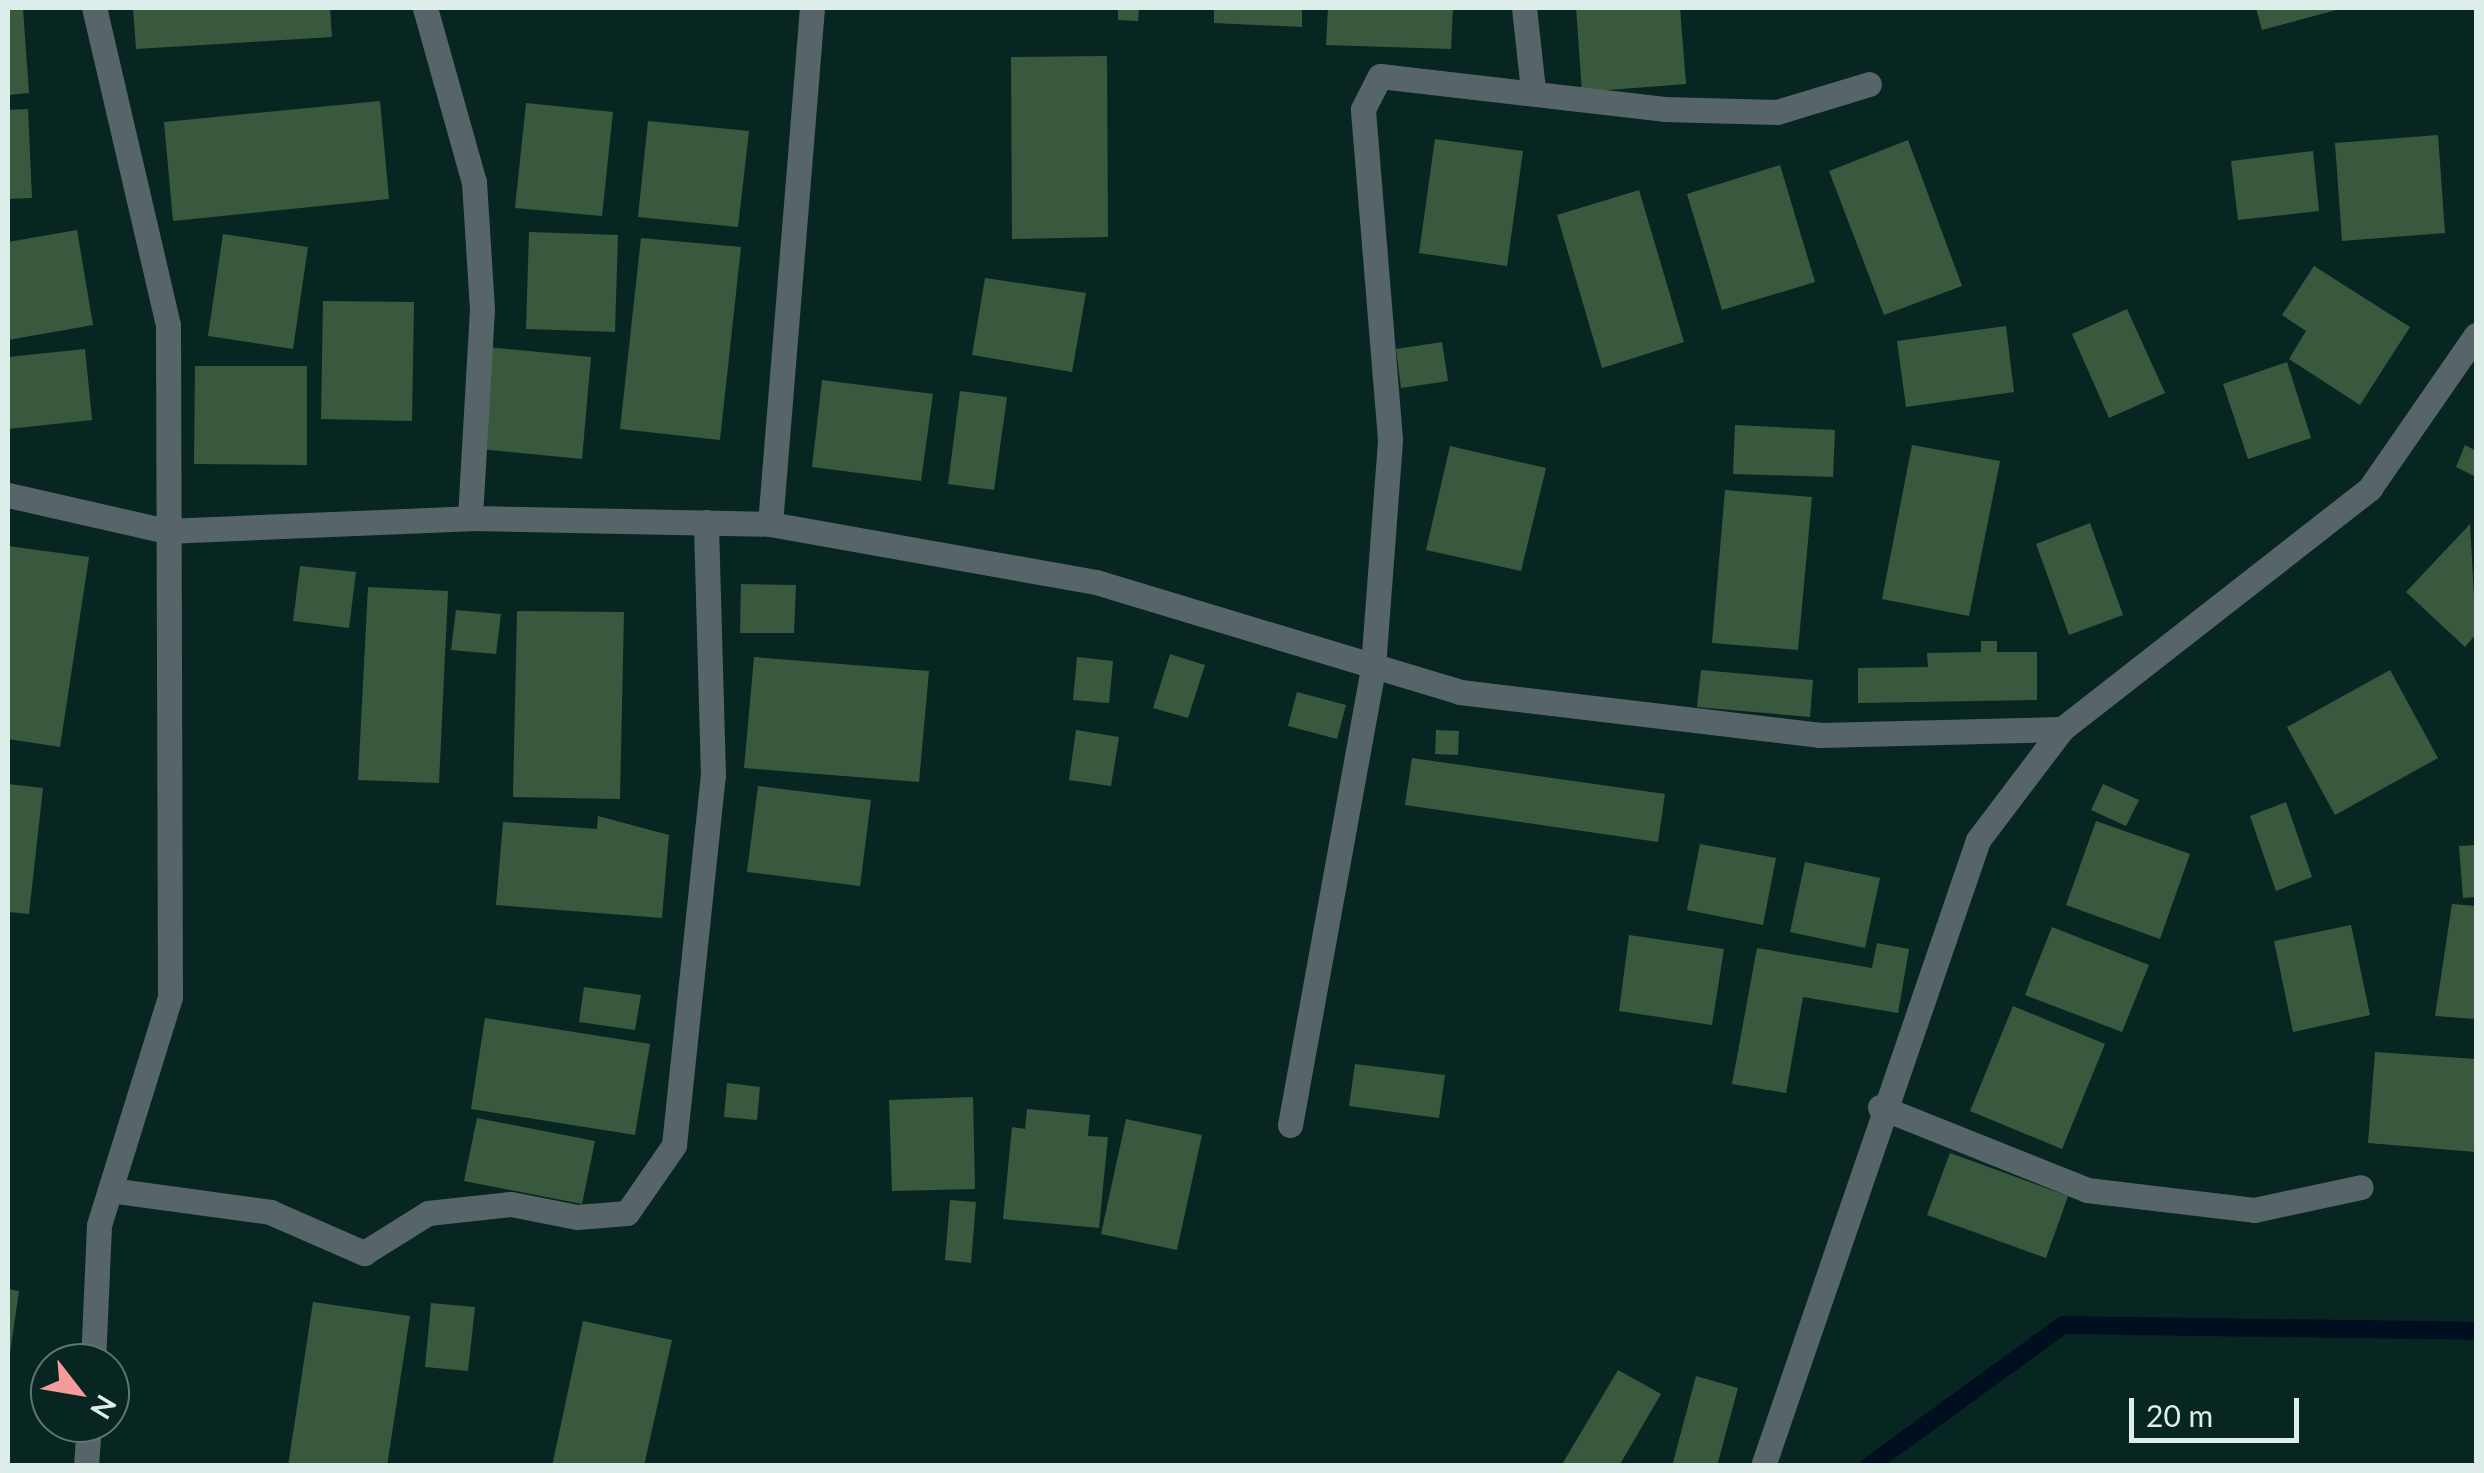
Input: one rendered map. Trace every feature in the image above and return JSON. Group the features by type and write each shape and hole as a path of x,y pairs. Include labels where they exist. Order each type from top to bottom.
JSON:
{"street":[{"path":"94,8 168,326 170,997 99,1225 94,1343"},
{"path":"425,8 474,182 482,309 470,518"},
{"path":"770,524 812,8"},
{"path":"1524,8 1533,90"},
{"path":"1290,1125 1373,666 1390,439 1363,109 1380,76 1404,73 1664,109 1777,112 1869,84"},
{"path":"1763,1466 1880,1107 1978,840 2062,729 2370,488 2476,335"},
{"path":"8,494 166,531 470,518 770,524 1096,582 1460,692 1820,735 2062,729"},
{"path":"110,1190 270,1212 364,1252 428,1213 511,1204 576,1217 627,1213 674,1145 713,776 706,522"},
{"path":"1880,1107 2087,1190 2254,1210 2361,1187"}],"building":[{"path":"8,8 23,8 29,93 8,95"},
{"path":"133,8 330,8 332,37 136,49"},
{"path":"1118,8 1139,8 1138,21 1118,20"},
{"path":"1214,8 1302,8 1302,27 1214,23"},
{"path":"1328,8 1453,8 1451,49 1326,45"},
{"path":"1576,8 1680,8 1686,84 1582,92"},
{"path":"2256,8 2340,8 2340,9 2262,30"},
{"path":"1107,56 1108,237 1012,239 1011,57"},
{"path":"380,101 389,199 173,221 164,122"},
{"path":"526,103 613,112 602,216 515,208"},
{"path":"28,109 32,198 8,199 8,110"},
{"path":"648,121 749,131 738,227 638,217"},
{"path":"2438,135 2445,233 2342,241 2335,143"},
{"path":"1435,139 1523,151 1507,266 1419,253"},
{"path":"1908,140 1962,286 1884,315 1829,171"},
{"path":"2313,151 2319,211 2238,220 2231,161"},
{"path":"1780,165 1815,282 1722,310 1687,194"},
{"path":"1639,190 1684,342 1602,368 1557,215"},
{"path":"77,230 93,325 8,340 8,242"},
{"path":"529,232 618,235 615,332 526,329"},
{"path":"223,234 308,247 293,349 208,336"},
{"path":"641,238 741,247 720,440 620,429"},
{"path":"2314,266 2410,327 2360,405 2289,359 2306,331 2282,315"},
{"path":"985,278 1086,293 1072,372 972,355"},
{"path":"323,301 414,302 412,421 321,419"},
{"path":"2127,309 2165,393 2109,418 2072,334"},
{"path":"2006,326 2014,392 1906,407 1897,341"},
{"path":"1442,342 1448,381 1401,388 1396,349"},
{"path":"487,347 591,357 582,459 479,449"},
{"path":"85,349 92,420 8,429 8,357"},
{"path":"2287,362 2311,438 2248,459 2223,384"},
{"path":"195,366 307,366 307,465 194,464"},
{"path":"822,380 933,394 921,481 812,467"},
{"path":"960,391 1007,397 994,490 948,484"},
{"path":"1735,425 1835,430 1833,477 1733,474"},
{"path":"1912,445 2000,461 1969,616 1882,599"},
{"path":"2465,445 2476,451 2476,477 2456,467"},
{"path":"1450,446 1546,468 1521,571 1426,550"},
{"path":"1725,490 1812,497 1798,650 1712,643"},
{"path":"2090,523 2123,615 2069,635 2036,544"},
{"path":"2470,524 2476,634 2465,647 2406,592"},
{"path":"8,546 89,557 60,747 8,739"},
{"path":"300,566 356,572 349,628 293,621"},
{"path":"741,584 796,585 794,633 740,633"},
{"path":"368,587 448,591 439,783 358,780"},
{"path":"456,610 501,614 496,654 451,650"},
{"path":"517,611 624,612 620,799 513,797"},
{"path":"1981,641 1997,641 1997,652 2037,652 2037,700 1858,703 1858,668 1928,667 1927,653 1981,652"},
{"path":"1170,654 1205,665 1188,718 1153,708"},
{"path":"754,657 929,671 919,782 744,768"},
{"path":"1077,657 1113,661 1109,703 1073,700"},
{"path":"1701,670 1813,680 1810,717 1697,707"},
{"path":"2390,670 2438,758 2335,815 2287,727"},
{"path":"1297,692 1346,705 1337,739 1288,726"},
{"path":"1076,730 1119,737 1111,786 1069,780"},
{"path":"1436,730 1459,731 1458,755 1435,754"},
{"path":"1412,758 1665,794 1658,842 1405,805"},
{"path":"8,784 43,788 29,914 8,912"},
{"path":"2103,784 2139,800 2126,826 2091,810"},
{"path":"758,786 871,800 860,886 747,872"},
{"path":"2286,802 2312,877 2276,891 2250,816"},
{"path":"598,816 669,835 662,918 496,905 503,822 597,829"},
{"path":"2096,821 2190,854 2160,939 2066,905"},
{"path":"1700,844 1776,858 1763,925 1687,910"},
{"path":"2476,845 2476,897 2463,898 2459,846"},
{"path":"1805,862 1880,878 1865,948 1790,932"},
{"path":"2452,904 2476,906 2476,1019 2435,1016"},
{"path":"2351,925 2370,1015 2293,1032 2274,941"},
{"path":"2052,927 2149,965 2122,1032 2025,995"},
{"path":"1629,935 1724,949 1712,1025 1619,1011"},
{"path":"1877,943 1909,949 1898,1013 1803,997 1786,1093 1732,1084 1757,948 1872,968"},
{"path":"584,987 641,995 635,1030 579,1022"},
{"path":"2013,1006 2105,1044 2062,1149 1970,1111"},
{"path":"485,1018 650,1044 635,1135 471,1109"},
{"path":"2375,1052 2476,1059 2476,1152 2368,1143"},
{"path":"1355,1064 1445,1075 1439,1118 1349,1106"},
{"path":"727,1083 760,1087 757,1120 724,1117"},
{"path":"973,1097 975,1189 892,1191 889,1100"},
{"path":"1027,1109 1090,1115 1088,1136 1108,1137 1099,1228 1003,1219 1012,1127 1025,1129"},
{"path":"477,1118 595,1141 582,1204 464,1181"},
{"path":"1126,1119 1202,1135 1177,1250 1101,1234"},
{"path":"1950,1153 2068,1196 2046,1258 1927,1215"},
{"path":"950,1200 976,1202 971,1263 945,1260"},
{"path":"8,1289 19,1291 10,1353 8,1353"},
{"path":"313,1302 410,1316 387,1466 288,1466"},
{"path":"431,1303 475,1307 468,1371 425,1367"},
{"path":"583,1321 672,1340 644,1466 552,1466"},
{"path":"1618,1370 1661,1394 1619,1466 1561,1466"},
{"path":"1696,1376 1738,1388 1717,1466 1672,1466"}],"waterway":[{"path":"1869,1466 2063,1325 2476,1331"}]}
